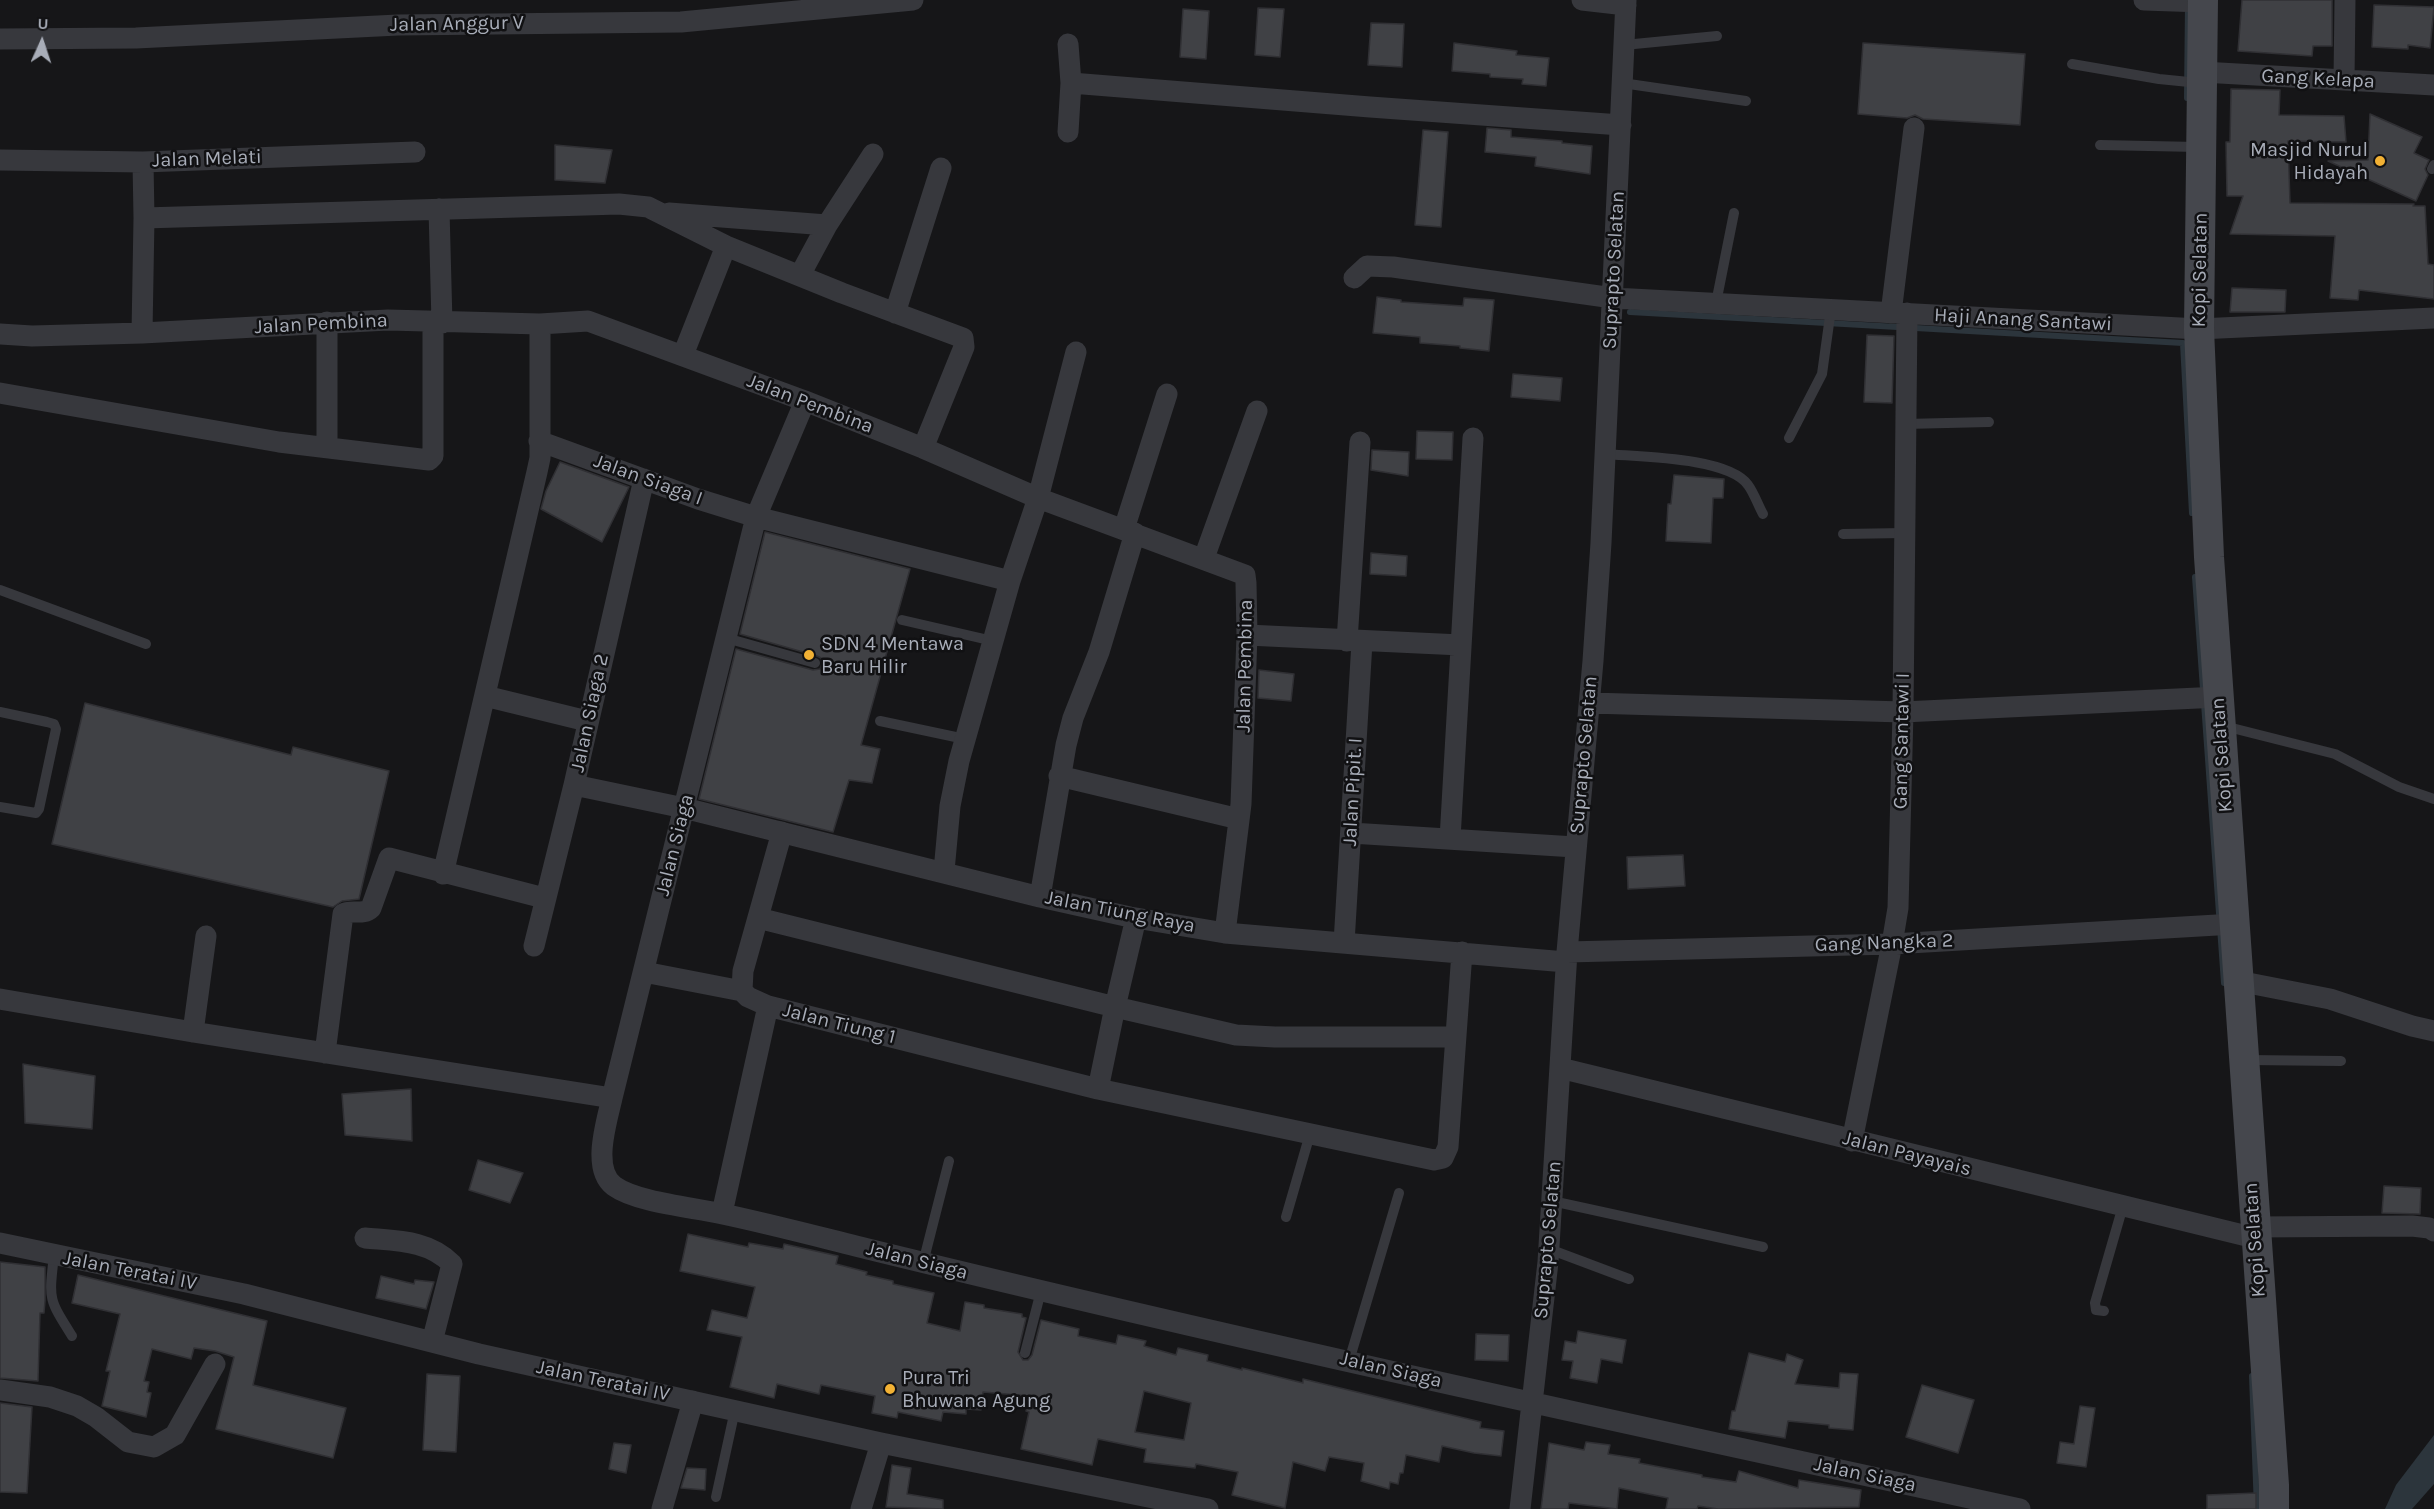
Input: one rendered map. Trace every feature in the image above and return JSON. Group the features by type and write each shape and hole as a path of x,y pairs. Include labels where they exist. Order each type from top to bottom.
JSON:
{"street":[{"name":"Jalan Anggur V","path":"0,39 136,38 407,24 681,22 767,8 913,0"},
{"path":"1582,0 1626,3"},
{"path":"2144,0 2199,1"},
{"path":"2344,80 2345,0"},
{"name":"Kopi Selatan","path":"2199,1 2202,78 2199,329 2211,606 2211,705 2228,924 2238,981 2243,1060 2248,1234 2274,1485 2274,1509"},
{"name":"Suprapto Selatan","path":"1520,1509 1549,1249 1566,957 1590,703 1605,454 1626,3"},
{"path":"1068,44 1071,83 1068,132"},
{"name":"Gang Kelapa","path":"2202,78 2344,80 2434,85"},
{"path":"1071,83 1621,125"},
{"name":"Gang Santawi I","path":"1852,1141 1892,944 1900,870 1905,424 1902,321 1914,128"},
{"name":"Jalan Melati","path":"0,160 143,162 415,152"},
{"path":"800,275 827,225 873,154"},
{"path":"142,333 143,162"},
{"path":"895,313 941,168"},
{"path":"144,218 619,204 648,207 726,246 960,337 965,343 923,448"},
{"path":"0,393 279,442 431,460 439,209"},
{"path":"658,212 827,225"},
{"path":"682,356 726,246"},
{"name":"Haji Anang Santawi","path":"1354,278 1367,266 1393,267 1612,298 1831,309 1902,321 2199,329 2434,318"},
{"name":"Jalan Pembina","path":"0,334 32,336 142,333 388,320 540,324 588,321 805,400 1038,498 1245,575 1247,635 1239,819 1225,933"},
{"path":"327,322 327,447"},
{"path":"443,874 537,472 540,324"},
{"path":"944,871 953,786 1010,581 1038,498 1076,352"},
{"path":"1040,897 1059,776 1073,717 1099,652 1129,531 1167,394"},
{"name":"Jalan Siaga","path":"805,400 756,517 612,1098 602,1146 603,1167 610,1183 628,1194 722,1213 1041,1291 1974,1504 2020,1509"},
{"path":"1204,558 1257,411"},
{"path":"1450,839 1473,438"},
{"name":"Jalan Siaga I","path":"539,441 756,517 1010,581"},
{"name":"Jalan Pipit. I","path":"1344,943 1351,833 1360,442"},
{"name":"Jalan Siaga 2","path":"534,946 544,898 574,785 644,479"},
{"path":"1247,635 1461,645"},
{"path":"485,696 587,721"},
{"path":"1590,703 1903,712 2211,705"},
{"path":"1059,776 1239,819"},
{"name":"Jalan Tiung Raya","path":"574,785 684,808 944,871 1040,897 1136,918 1225,933 1462,952 1566,957"},
{"path":"742,991 743,972 782,832"},
{"path":"1351,833 1575,847"},
{"path":"325,1053 343,914 346,912 363,913 371,908 389,858 443,874 544,898"},
{"path":"758,918 1114,1007 1245,1036 1455,1037 1462,952"},
{"path":"1098,1089 1114,1007 1136,918"},
{"name":"Gang Nangka 2","path":"1566,957 1892,944 2228,924"},
{"path":"193,1032 206,936"},
{"name":"Jalan Tiung 1","path":"644,972 742,991 748,997 768,1006 1098,1089 1434,1160 1443,1158 1448,1147 1455,1037"},
{"path":"2238,981 2330,999 2434,1031"},
{"path":"0,999 612,1098"},
{"path":"722,1213 768,1006"},
{"name":"Jalan Payayais","path":"1560,1068 1852,1141 2248,1234 2412,1226 2430,1228 2434,1231"},
{"path":"365,1238 422,1244 443,1254 452,1264 432,1342"},
{"name":"Jalan Teratai IV","path":"0,1243 244,1294 432,1342 881,1443 1112,1500 1206,1509"},
{"path":"0,1390 50,1397 77,1406 96,1417 128,1442 154,1447 175,1435 215,1364"},
{"path":"662,1509 693,1401"},
{"path":"861,1509 881,1443"}],"lane":[{"path":"1624,45 1717,36"},
{"path":"2072,64 2159,79 2202,78"},
{"path":"1622,83 1746,100"},
{"path":"2100,145 2201,147"},
{"path":"1716,303 1734,213"},
{"path":"1789,438 1822,374 1831,309"},
{"path":"1905,424 1989,422"},
{"path":"1605,454 1697,462 1728,469 1748,483 1763,514"},
{"path":"1842,534 1904,533"},
{"path":"0,590 146,644"},
{"path":"902,620 993,641"},
{"path":"726,638 814,663"},
{"path":"2211,705 2335,754 2399,787 2434,799"},
{"path":"0,712 54,724 56,729 39,809 36,813 0,807"},
{"path":"880,721 965,739"},
{"path":"2243,1060 2341,1061"},
{"path":"1286,1217 1310,1134"},
{"path":"923,1263 949,1161"},
{"path":"1350,1361 1399,1193"},
{"path":"1552,1201 1763,1247"},
{"path":"2104,1311 2096,1310 2095,1303 2123,1206"},
{"path":"1549,1249 1629,1279"},
{"path":"54,1255 50,1292 52,1305 72,1336"},
{"path":"1025,1353 1041,1291"},
{"path":"716,1497 735,1410"}],"shaded area":[{"path":"2434,1435 2434,1484 2412,1509 2385,1509 2396,1485"}],"building":[{"path":"2242,0 2332,0 2332,46 2313,46 2312,56 2238,51"},
{"path":"2374,5 2434,7 2430,48 2408,45 2408,49 2372,47"},
{"path":"1258,8 1284,9 1280,57 1255,55"},
{"path":"1183,9 1209,11 1206,59 1180,57"},
{"path":"1371,23 1404,24 1402,67 1368,65"},
{"path":"1454,43 1517,51 1516,55 1549,58 1546,86 1522,84 1523,79 1452,71"},
{"path":"1863,43 2025,54 2020,125 1923,119 1915,115 1907,118 1858,114"},
{"path":"2231,89 2280,90 2279,115 2344,116 2346,142 2288,141 2290,203 2425,206 2428,264 2434,265 2434,299 2359,290 2358,300 2330,298 2335,236 2230,234 2243,196 2227,196 2226,142 2230,142"},
{"name":"Masjid Nurul Hidayah","path":"2370,114 2422,137 2414,153 2429,160 2425,169 2428,175 2416,201 2328,161 2368,160"},
{"path":"1487,128 1511,130 1511,137 1592,146 1590,174 1535,166 1536,157 1485,152"},
{"path":"1423,130 1448,132 1441,227 1415,225"},
{"path":"555,145 612,150 605,183 555,180"},
{"path":"2232,288 2286,290 2285,312 2230,312"},
{"path":"1377,297 1401,300 1401,302 1463,306 1464,298 1494,300 1489,351 1420,343 1420,337 1373,333"},
{"path":"1867,335 1894,336 1892,403 1864,402"},
{"path":"1513,374 1562,378 1560,401 1511,397"},
{"path":"1417,431 1453,432 1452,460 1416,459"},
{"path":"1372,450 1409,452 1408,476 1371,470"},
{"path":"560,462 629,487 602,542 541,509 546,491"},
{"path":"1674,475 1724,479 1723,498 1713,498 1711,543 1666,541 1668,504 1671,504"},
{"name":"SDN 4 Mentawa Baru Hilir","path":"765,532 910,569 861,745 880,749 872,783 849,780 833,832 699,799 736,649 813,670 820,669 822,664 821,658 817,656 740,634"},
{"path":"1371,553 1407,556 1406,576 1370,574"},
{"path":"1259,670 1294,674 1291,701 1258,698"},
{"path":"85,703 291,755 293,747 389,771 359,899 342,901 333,907 52,844"},
{"path":"1683,855 1685,886 1628,889 1627,857"},
{"path":"23,1064 95,1076 92,1129 25,1123"},
{"path":"411,1089 412,1141 345,1135 342,1094"},
{"path":"478,1160 523,1173 510,1203 469,1190"},
{"path":"2384,1186 2421,1188 2420,1214 2382,1213"},
{"path":"688,1234 748,1247 749,1243 783,1249 784,1244 838,1256 836,1264 867,1272 866,1275 893,1281 893,1284 934,1293 927,1323 960,1331 965,1302 984,1305 984,1308 1022,1314 1022,1317 1026,1318 1018,1352 1023,1360 1028,1360 1032,1355 1041,1320 1079,1329 1078,1336 1116,1344 1118,1335 1146,1341 1144,1346 1176,1355 1178,1348 1208,1355 1207,1361 1242,1370 1242,1368 1303,1383 1303,1379 1481,1422 1480,1428 1504,1431 1501,1456 1442,1446 1439,1462 1406,1455 1403,1473 1400,1473 1398,1484 1390,1482 1389,1489 1361,1481 1364,1463 1329,1457 1325,1471 1293,1462 1285,1508 1232,1495 1238,1472 1196,1464 1195,1468 1144,1462 1146,1449 1098,1439 1092,1465 1021,1449 1030,1396 983,1392 981,1410 966,1409 966,1414 943,1412 941,1421 898,1412 897,1418 872,1413 875,1396 821,1385 819,1394 777,1384 774,1398 730,1387 742,1337 707,1330 712,1310 747,1318 755,1287 680,1271","holes":["1144,1391 1191,1403 1184,1440 1135,1432"]},
{"path":"0,1262 45,1267 44,1313 40,1313 38,1381 0,1378"},
{"path":"78,1275 267,1321 253,1385 346,1408 333,1458 216,1429 234,1357 215,1351 194,1348 191,1359 152,1349 144,1381 149,1382 147,1392 151,1393 146,1417 102,1406 110,1371 106,1371 120,1314 72,1303"},
{"path":"381,1276 414,1284 415,1280 434,1282 426,1309 376,1298"},
{"path":"1578,1331 1626,1340 1622,1363 1601,1359 1597,1383 1570,1378 1573,1361 1562,1360 1565,1341 1576,1343"},
{"path":"1476,1334 1509,1335 1508,1361 1475,1360"},
{"path":"1749,1353 1785,1362 1787,1354 1803,1360 1795,1384 1839,1388 1840,1373 1858,1374 1853,1430 1788,1421 1785,1438 1729,1429"},
{"path":"427,1374 460,1376 456,1452 423,1450"},
{"path":"1922,1385 1974,1400 1958,1453 1906,1437"},
{"path":"0,1403 32,1407 27,1493 0,1492"},
{"path":"2080,1406 2095,1408 2086,1467 2057,1463 2060,1442 2074,1444"},
{"path":"1586,1442 1610,1445 1608,1454 1640,1459 1639,1463 1702,1475 1702,1477 1736,1482 1739,1471 1798,1488 1799,1480 1861,1490 1859,1507 1718,1509 1698,1506 1697,1509 1666,1509 1668,1498 1619,1488 1617,1509 1569,1503 1568,1509 1541,1509 1549,1443 1584,1450"},
{"path":"614,1443 631,1445 626,1473 609,1469"},
{"path":"892,1465 911,1468 907,1494 943,1500 943,1509 886,1507"},
{"path":"687,1468 706,1469 705,1490 681,1488"},
{"path":"2256,1493 2256,1509 2207,1509 2207,1495"}],"waterway":[{"path":"2187,98 2188,4"},
{"path":"1630,312 2183,343 2192,513"},
{"path":"2195,577 2224,983"},
{"path":"2252,1376 2257,1509"}],"place":[{"name":"Masjid Nurul Hidayah","path":"2380,161"},
{"name":"SDN 4 Mentawa Baru Hilir","path":"809,655"},
{"name":"Pura Tri Bhuwana Agung","path":"890,1389"}]}
